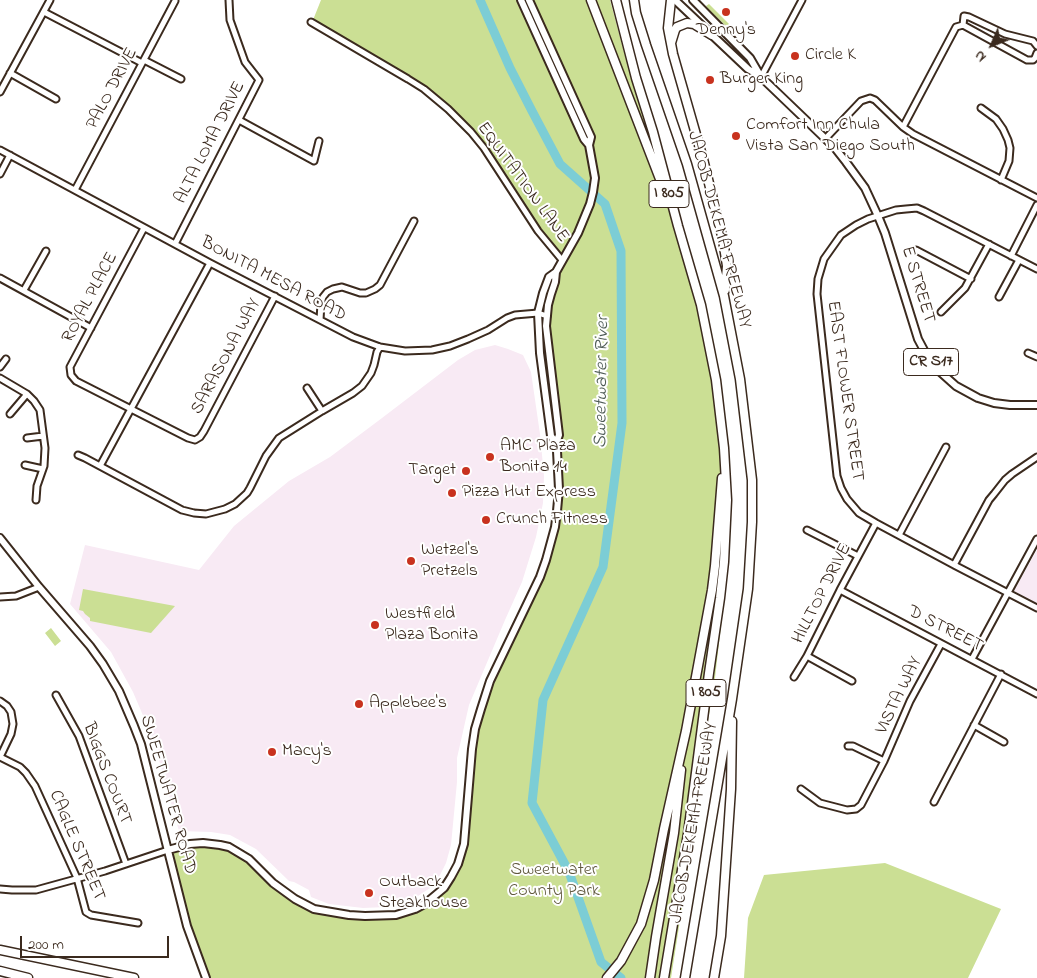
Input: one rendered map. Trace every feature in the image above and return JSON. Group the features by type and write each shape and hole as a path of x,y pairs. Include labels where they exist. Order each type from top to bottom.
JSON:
{"highway":[{"path":"591,0 678,226"},
{"name":"JACOB DEKEMA FREEWAY","path":"616,0 636,78 653,132 703,314 716,380 724,448 727,500 724,562 688,834 664,978"},
{"name":"JACOB DEKEMA FREEWAY","path":"634,0 646,45 687,164 724,296 740,379 752,480 752,522 748,589 732,699 686,963 686,978"},
{"path":"671,0 668,28 671,45 703,159 723,240 727,266 724,296"},
{"path":"671,45 677,27 686,23 694,24 712,35"},
{"path":"607,978 621,961 640,924 654,880 686,731 715,566 724,448"},
{"path":"715,974 721,936 731,789 732,699"},
{"path":"650,978 674,833 686,731"},
{"path":"0,950 134,978"},
{"path":"0,971 28,978"}],"main road":[{"path":"168,850 203,842 229,847 249,859 273,882 295,899 314,909 365,916 396,916 426,903 444,888 458,864 464,844 472,749 480,709 490,681 540,577 555,527 559,489 556,443 559,435 548,348 547,316 556,272 578,233 590,204 595,178 589,145 584,139 521,0"},
{"path":"529,0 592,137 589,145"},
{"name":"CR S17","path":"675,0 748,69 761,76"},
{"name":"CR S17","path":"693,0 750,58 761,76 836,148 865,188 878,216"},
{"name":"E STREET","path":"878,216 918,339 936,369 956,386 978,398 1010,405 1037,405"},
{"path":"556,272 549,277 538,313 540,353 551,436 556,443"},
{"name":"SWEETWATER ROAD","path":"0,538 38,587 90,646 119,691 141,744 188,926 205,976"}],"street":[{"path":"0,92 50,0"},
{"name":"ALTA LOMA DRIVE","path":"175,244 259,80 245,62 230,20 229,0"},
{"path":"761,76 802,0"},
{"name":"PALO DRIVE","path":"75,190 175,1"},
{"path":"44,12 181,79"},
{"path":"963,25 964,16 969,17 1005,34 1033,41 1037,46"},
{"name":"EQUITATION LANE","path":"311,22 415,83 448,109 484,148 538,231 562,260"},
{"path":"903,126 956,27 963,25 1027,60 1031,61 1036,58 1037,53"},
{"path":"10,73 56,99"},
{"path":"825,138 861,101 870,98 875,100 913,134 1037,198"},
{"path":"982,108 996,119 1008,140 1010,148 1009,161 1001,180"},
{"path":"239,120 314,161 319,141"},
{"name":"BONITA MESA ROAD","path":"0,150 320,320 353,337 380,347 405,351 432,350 468,339 515,315 538,313 547,316"},
{"path":"0,174 10,155"},
{"path":"1011,256 1037,205"},
{"name":"EAST FLOWER STREET","path":"1037,269 917,208 896,210 868,219 841,235 824,259 818,279 817,294 837,476 844,494 851,504 859,512 899,536 1037,608"},
{"path":"320,320 321,303 323,296 327,292 342,287 366,293 380,285 414,221"},
{"name":"ROYAL PLACE","path":"130,408 76,381 71,375 70,367 144,228"},
{"path":"941,312 965,288 989,244"},
{"path":"916,250 971,278"},
{"path":"24,290 46,251"},
{"path":"999,297 1019,260"},
{"path":"100,466 210,262"},
{"path":"0,278 91,328"},
{"name":"SARASONA WAY","path":"130,408 188,438 194,440 200,437 275,296"},
{"path":"78,455 182,510 200,514 219,511 235,504 247,493 266,456 279,438 353,393 366,382 373,369 380,347"},
{"path":"1028,353 1037,357"},
{"path":"0,367 6,359"},
{"path":"0,378 27,394 40,410 44,448 43,469 37,486 36,500"},
{"path":"307,388 322,411"},
{"path":"10,414 27,394"},
{"path":"27,438 43,436"},
{"path":"899,536 946,447"},
{"path":"954,565 994,494 1005,480 1037,457"},
{"path":"25,465 43,469"},
{"name":"HILLTOP DRIVE","path":"794,677 807,656 876,523"},
{"path":"807,530 858,556"},
{"path":"972,659 1037,539"},
{"path":"0,597 16,596 38,587"},
{"name":"D STREET","path":"840,590 1037,694"},
{"name":"VISTA WAY","path":"801,789 820,803 847,810 856,809 861,804 884,761 910,701 941,644"},
{"path":"807,656 852,681"},
{"path":"934,802 1001,674"},
{"name":"BIGGS COURT","path":"56,695 79,736 126,864"},
{"path":"0,701 11,712 13,724 0,757"},
{"path":"974,725 1004,742"},
{"path":"848,746 853,746 884,761"},
{"name":"CAGLE STREET","path":"0,757 20,767 35,786 77,878 86,912 91,915 138,923"},
{"path":"0,889 36,890 168,850"}],"shaded area":[{"path":"495,345 523,355 531,372 544,476 543,503 536,537 522,582 469,705 457,758 457,782 451,845 446,863 430,888 409,902 386,907 363,908 329,904 311,897 309,890 289,881 256,849 230,835 211,832 179,831 153,739 133,692 111,652 70,604 85,545 199,570 234,526 289,481 330,457 458,360 475,350"},
{"path":"1037,550 1037,603 1014,591"}],"green space":[{"name":"Sweetwater County Park","path":"321,0 610,0 631,78 650,133 701,303 716,380 728,499 728,565 715,678 671,978 207,978 204,974 168,850 186,844 232,849 305,904 348,915 406,912 439,892 460,857 472,750 483,700 538,581 555,526 558,463 541,337 540,313 554,274 563,258 538,231 485,150 434,95 313,20"},
{"path":"709,4 729,24 727,27 708,9 706,6"},
{"path":"83,589 175,606 151,633 90,621 90,618 83,611 79,610"},
{"path":"51,628 61,641 55,646 45,633"},
{"path":"885,863 1001,909 968,978 744,978 748,918 764,875"}],"waterway":[{"name":"Sweetwater River","path":"480,0 510,68 560,164 605,204 621,251 622,423 603,567 543,700 532,803 569,872 601,962 621,978"}],"place":[{"name":"Denny's","path":"726,12"},
{"name":"Circle K","path":"795,56"},
{"name":"Burger King","path":"710,80"},
{"name":"Comfort Inn Chula Vista San Diego South","path":"736,136"},
{"name":"AMC Plaza Bonita 14","path":"490,457"},
{"name":"Target","path":"466,471"},
{"name":"Pizza Hut Express","path":"452,493"},
{"name":"Crunch Fitness","path":"486,520"},
{"name":"Wetzel's Pretzels","path":"411,561"},
{"name":"Westfield Plaza Bonita","path":"375,625"},
{"name":"Applebee's","path":"359,704"},
{"name":"Macy's","path":"272,752"},
{"name":"Outback Steakhouse","path":"369,893"}]}
